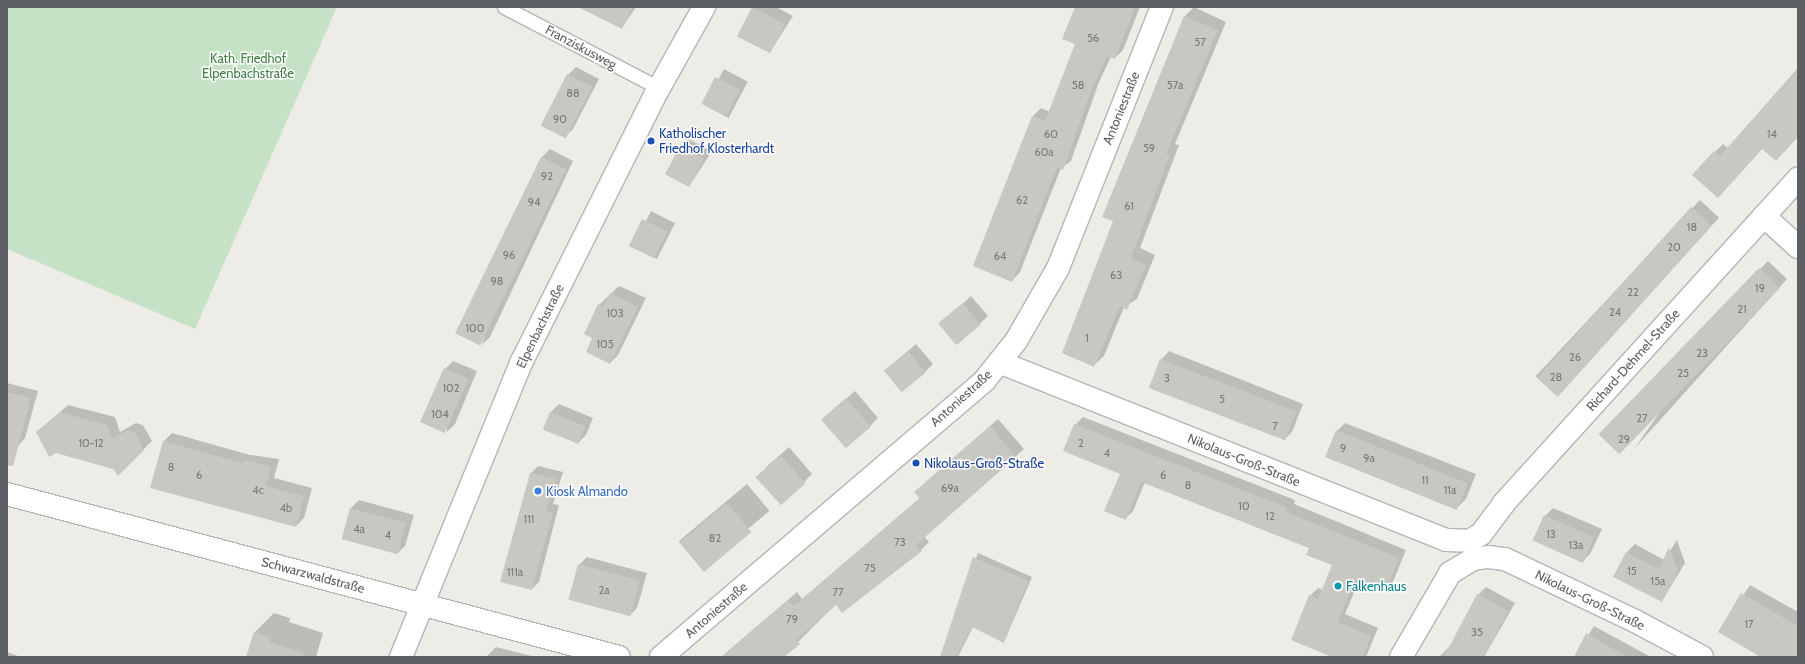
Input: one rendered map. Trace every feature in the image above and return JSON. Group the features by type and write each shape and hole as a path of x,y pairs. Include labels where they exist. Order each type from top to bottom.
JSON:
{"street":[{"name":"Elpenbachstraße","path":"401,657 425,605 522,362 659,88 704,7"},
{"name":"Antoniestraße","path":"661,657 984,381 1030,322 1058,268 1162,7"},
{"name":"Richard-Dehmel-Straße","path":"1401,657 1450,573 1471,550 1504,503 1798,179"},
{"path":"1764,216 1798,247"},
{"name":"Nikolaus-Groß-Straße","path":"999,362 1471,550 1505,559 1635,621 1702,657"},
{"name":"Schwarzwaldstraße","path":"7,494 619,657"}],"lane":[{"name":"Franziskusweg","path":"504,7 659,88"}],"green space":[{"name":"Kath. Friedhof Elpenbachstraße","path":"7,7 337,7 195,329 7,249"}],"building":[{"path":"578,7 633,7 622,29"},
{"path":"752,7 785,24 770,53 737,36"},
{"path":"1075,7 1135,7 1115,59 1107,56 1091,91 1063,170 1057,167 1012,282 973,266 1032,116 1045,121 1075,44 1062,39"},
{"path":"1184,16 1218,30 1166,154 1170,155 1131,258 1146,265 1127,310 1120,306 1094,367 1062,353 1113,221 1102,217"},
{"path":"1798,68 1798,137 1776,161 1762,149 1718,198 1692,175 1714,151 1720,156"},
{"path":"567,74 592,87 566,138 541,126"},
{"path":"715,77 740,90 726,116 701,104"},
{"path":"680,146 704,159 689,187 665,174"},
{"path":"541,157 566,169 480,345 455,333"},
{"path":"1691,207 1712,226 1558,397 1537,378"},
{"path":"642,219 667,231 654,258 629,246"},
{"path":"1759,268 1780,288 1619,454 1599,434"},
{"path":"610,293 638,307 610,364 586,352 592,338 584,334 598,304 603,307"},
{"path":"963,303 981,325 956,345 938,323"},
{"path":"908,351 926,373 902,392 884,371"},
{"path":"1160,359 1296,411 1285,440 1149,388"},
{"path":"444,368 469,379 445,433 420,422"},
{"path":"7,392 31,398 13,466 7,465"},
{"path":"846,398 871,427 846,448 821,420"},
{"path":"60,412 107,425 112,439 127,430 135,432 144,450 118,476 113,469 56,453 49,457 36,432"},
{"path":"550,412 585,426 578,444 543,430"},
{"path":"1074,424 1288,508 1286,512 1399,558 1385,593 1355,580 1338,622 1371,636 1363,657 1332,657 1291,640 1309,595 1318,599 1332,565 1306,555 1309,548 1141,482 1126,520 1104,511 1120,474 1063,451"},
{"path":"990,426 1016,457 916,545 922,551 842,613 836,605 796,640 800,644 784,657 721,657 788,600 794,606 920,498 914,492"},
{"path":"1336,430 1468,483 1457,510 1325,457"},
{"path":"163,441 243,463 244,460 271,467 266,486 304,496 296,527 150,488"},
{"path":"780,455 805,483 781,505 755,477"},
{"path":"530,473 556,479 546,511 553,512 532,590 500,582"},
{"path":"727,503 751,532 704,572 680,543"},
{"path":"350,508 406,523 398,554 342,539"},
{"path":"1544,515 1594,537 1583,563 1533,541"},
{"path":"1669,547 1678,571 1662,602 1613,577 1626,552 1659,569"},
{"path":"973,557 1028,581 1004,643 972,627 957,657 940,657"},
{"path":"578,564 640,581 630,616 568,600"},
{"path":"1741,593 1798,626 1798,657 1761,657 1718,632"},
{"path":"1477,594 1508,611 1484,657 1444,657"},
{"path":"254,632 271,638 269,642 304,653 303,657 246,657"},
{"path":"1586,633 1627,657 1574,657"}],"place":[{"name":"Katholischer Friedhof Klosterhardt","path":"651,141"},
{"name":"Nikolaus-Groß-Straße","path":"916,463"},
{"name":"Kiosk Almando","path":"538,491"},
{"name":"Falkenhaus","path":"1338,586"}]}
